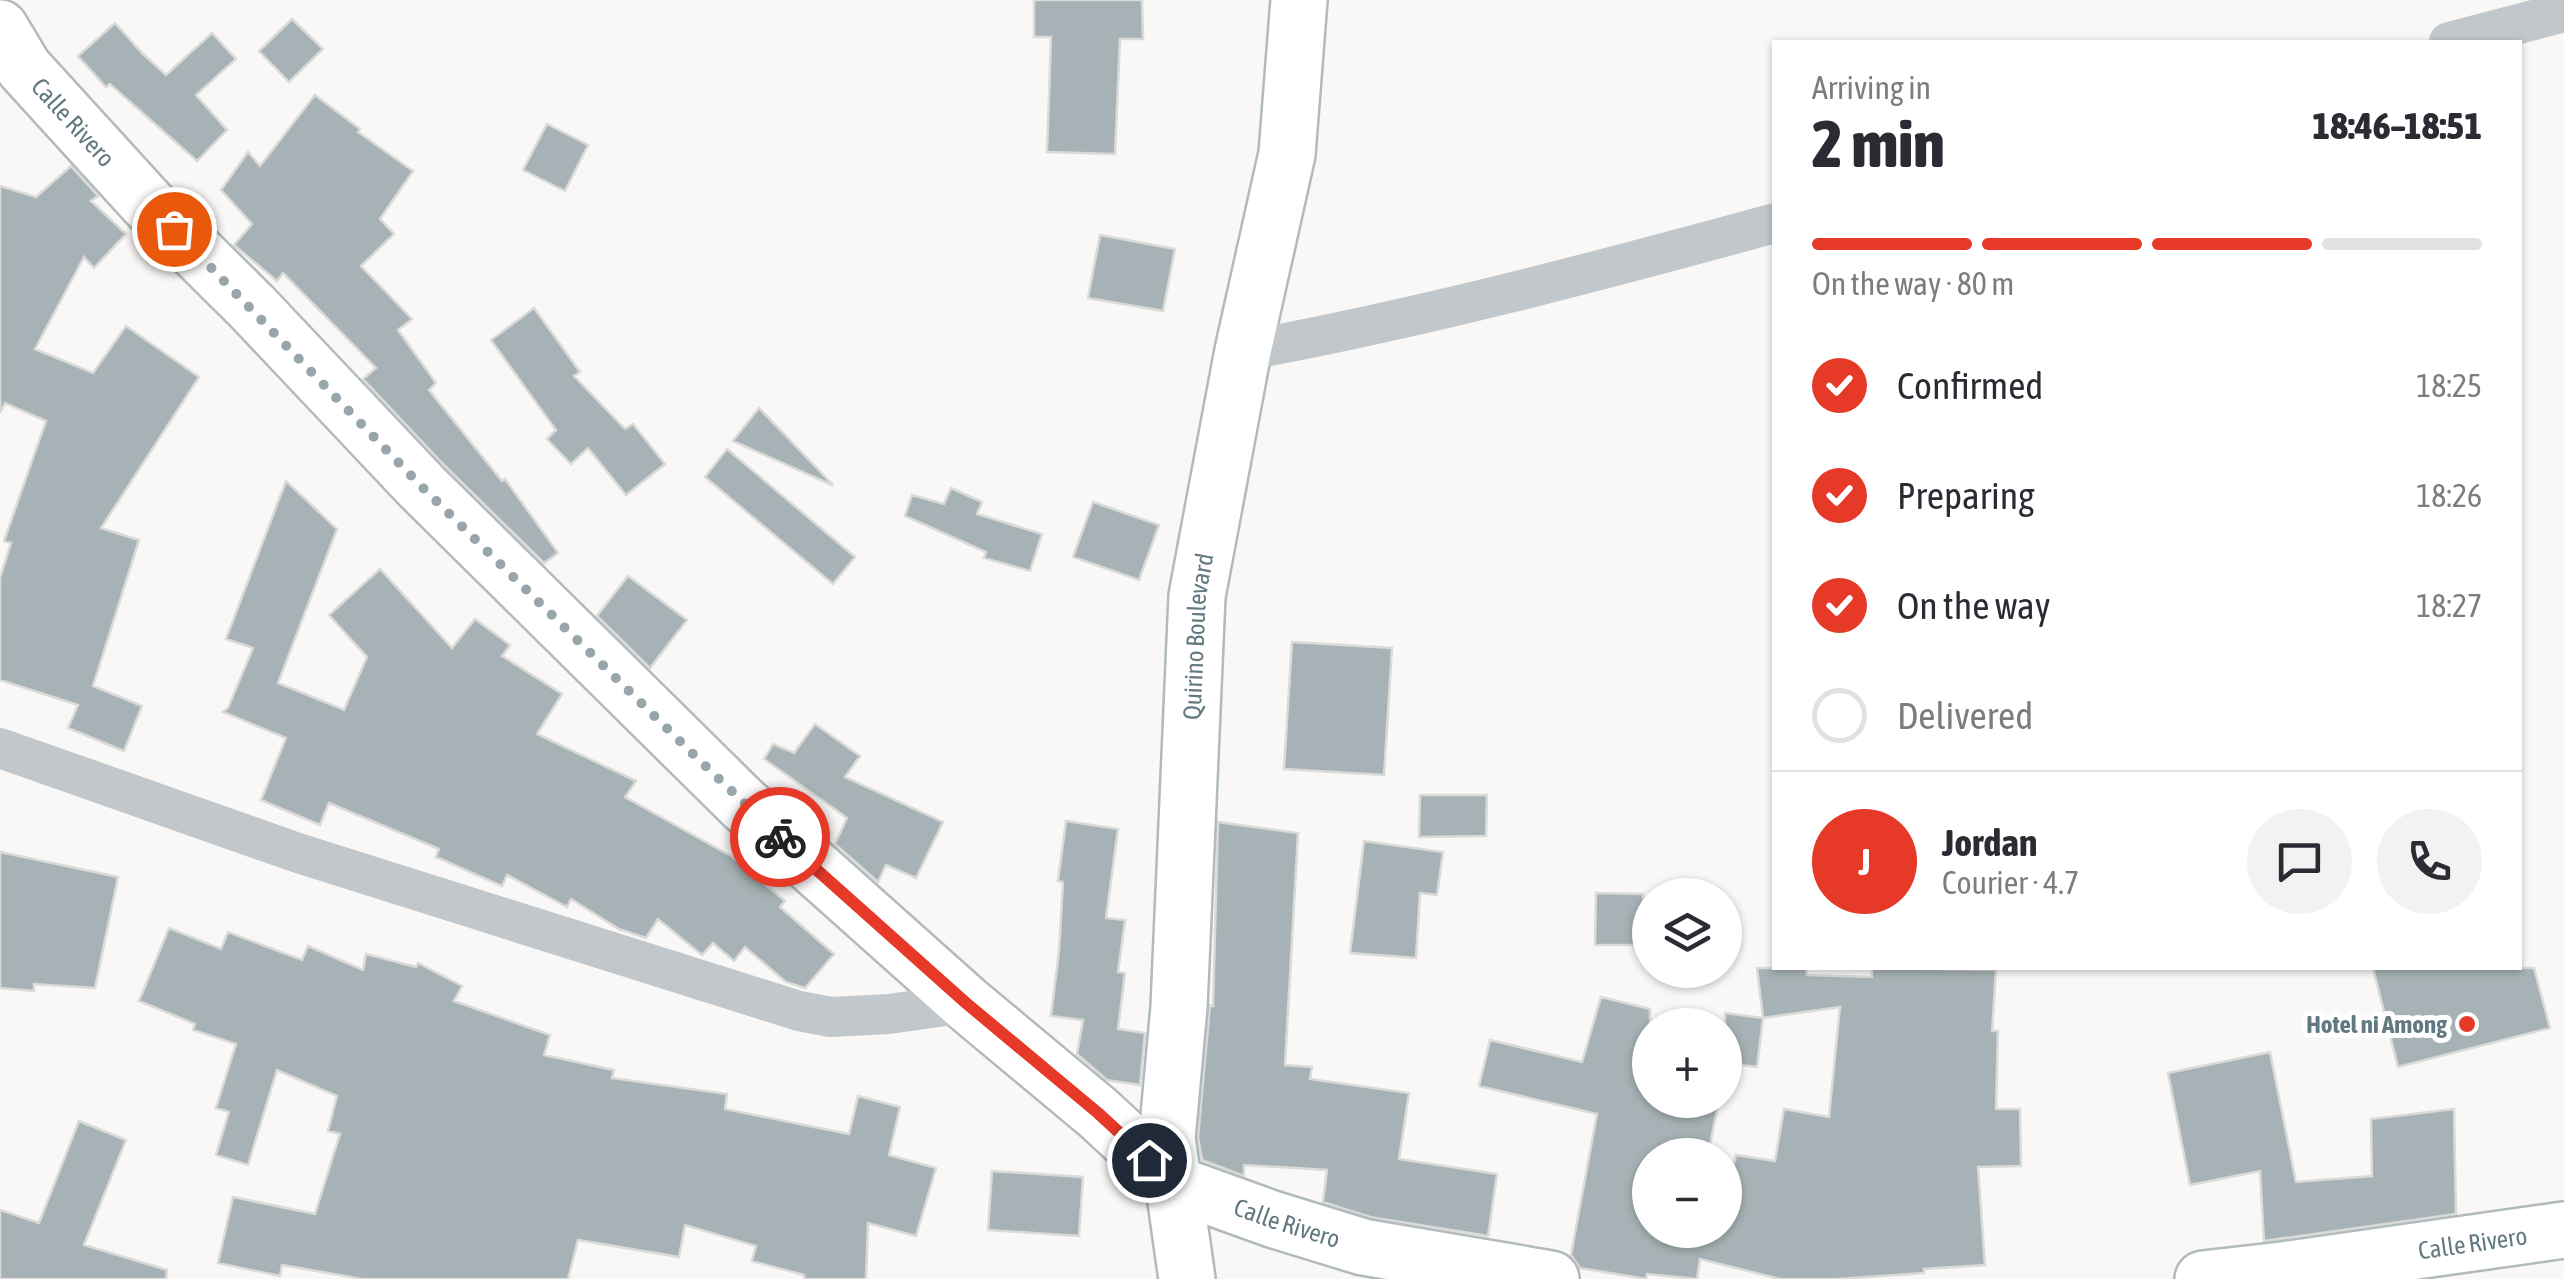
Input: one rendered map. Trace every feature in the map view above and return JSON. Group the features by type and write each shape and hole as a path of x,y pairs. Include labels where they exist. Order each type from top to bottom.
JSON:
{"main road":[{"name":"Quirino Boulevard","path":"1187,1279 1167,1138 1180,1007 1197,596 1243,351 1287,154 1299,0"},
{"name":"Calle Rivero","path":"0,28 24,68 148,203 421,486 743,804 1175,1184 1363,1247 1551,1279"},
{"name":"Calle Rivero","path":"2203,1279 2564,1230"}],"street":[{"path":"2458,40 2564,12"},
{"path":"1243,351 1512,294 1772,225"},
{"path":"0,748 298,853 799,1011 831,1017 890,1014 966,1003"}],"building":[{"path":"1034,0 1142,0 1143,39 1120,39 1115,154 1047,152 1051,37 1034,37"},
{"path":"292,19 323,49 289,82 259,51"},
{"path":"115,23 166,75 212,33 236,59 196,95 227,130 197,161 110,84 106,87 78,56"},
{"path":"315,95 413,171 380,219 394,234 361,266 412,319 398,330 436,383 429,390 502,481 505,479 558,553 544,563 363,379 376,368 283,273 277,281 234,245 252,224 221,190 248,152 260,166"},
{"path":"547,124 588,145 565,191 523,170"},
{"path":"71,166 98,196 91,201 126,234 94,268 84,257 35,349 93,373 126,326 199,377 101,528 139,540 93,686 142,706 124,751 68,728 78,705 0,680 0,578 11,543 4,541 46,421 5,403 0,413 0,186 36,197"},
{"path":"1100,235 1175,249 1163,311 1088,298"},
{"path":"534,308 580,372 574,376 625,429 633,424 665,464 626,495 588,448 571,464 547,439 556,430 491,340"},
{"path":"759,408 832,484 832,485 733,441"},
{"path":"727,449 855,557 833,584 705,477"},
{"path":"286,481 337,529 278,683 344,710 367,657 329,615 380,569 452,648 475,619 510,645 502,656 562,694 537,734 636,781 625,797 731,856 785,901 780,907 834,954 805,988 786,982 745,947 734,961 713,943 702,955 658,919 646,938 619,929 571,899 567,907 507,875 502,886 436,857 439,849 329,803 320,825 261,800 286,738 223,712 253,648 226,639"},
{"path":"951,488 982,502 977,514 1042,534 1030,571 984,558 986,552 905,516 912,495 944,504"},
{"path":"1093,502 1159,525 1139,580 1073,557"},
{"path":"628,576 687,620 650,668 597,616"},
{"path":"1292,642 1392,648 1384,775 1284,769"},
{"path":"815,724 860,756 845,777 943,822 916,878 886,865 878,882 835,844 847,818 764,759 773,744 794,753"},
{"path":"1420,795 1487,795 1486,836 1419,837"},
{"path":"1066,821 1118,829 1106,918 1125,920 1118,972 1125,973 1118,1029 1145,1033 1140,1085 1107,1080 1077,1054 1083,1020 1051,1016 1063,882 1058,881"},
{"path":"1218,822 1298,833 1285,1065 1312,1067 1310,1079 1409,1093 1399,1159 1497,1174 1488,1236 1370,1217 1323,1202 1327,1170 1244,1165 1244,1176 1202,1160 1198,1137 1210,1005 1213,1006"},
{"path":"1364,841 1443,852 1437,895 1420,893 1416,958 1350,953"},
{"path":"0,852 118,877 95,988 34,984 34,991 0,988"},
{"path":"1596,893 1632,894 1632,945 1595,945"},
{"path":"169,928 221,949 228,932 302,960 308,946 363,970 366,954 416,967 418,963 462,986 454,1001 550,1035 544,1055 614,1070 612,1078 727,1094 725,1109 849,1134 858,1096 900,1107 889,1155 936,1168 916,1236 868,1223 866,1279 804,1279 804,1275 752,1261 756,1246 685,1225 679,1257 578,1240 568,1279 362,1279 282,1265 280,1276 218,1263 233,1197 315,1214 340,1134 328,1131 337,1096 277,1070 248,1165 216,1155 229,1112 216,1108 236,1044 193,1030 195,1024 139,1001"},
{"path":"1757,968 1806,970 1807,975 1872,977 1872,970 1996,970 1992,1031 1998,1031 1996,1109 2020,1109 2021,1166 1978,1167 1985,1265 1838,1279 1780,1279 1700,1259 1697,1279 1647,1274 1646,1279 1580,1268 1571,1255 1597,1114 1479,1086 1490,1040 1582,1062 1601,997 1646,1008 1632,1008 1632,1118 1715,1118 1711,1138 1632,1138 1632,1248 1742,1248 1742,1156 1775,1161 1784,1109 1829,1117 1840,1007 1763,1018"},
{"path":"2534,968 2550,1028 2398,1067 2374,970"},
{"path":"1742,1015 1763,1018 1757,1067 1742,1065"},
{"path":"2270,1052 2296,1182 2372,1176 2371,1119 2454,1109 2456,1214 2264,1241 2260,1171 2190,1185 2168,1073"},
{"path":"79,1121 126,1140 84,1245 167,1270 166,1279 0,1279 0,1210 39,1223"},
{"path":"992,1171 1083,1177 1079,1236 988,1230"}],"way so far":[{"path":"174,229 421,486 780,837"}],"place":[{"name":"Hotel ni Among","path":"2467,1024"}],"route":[{"path":"780,837 1149,1160"}]}
